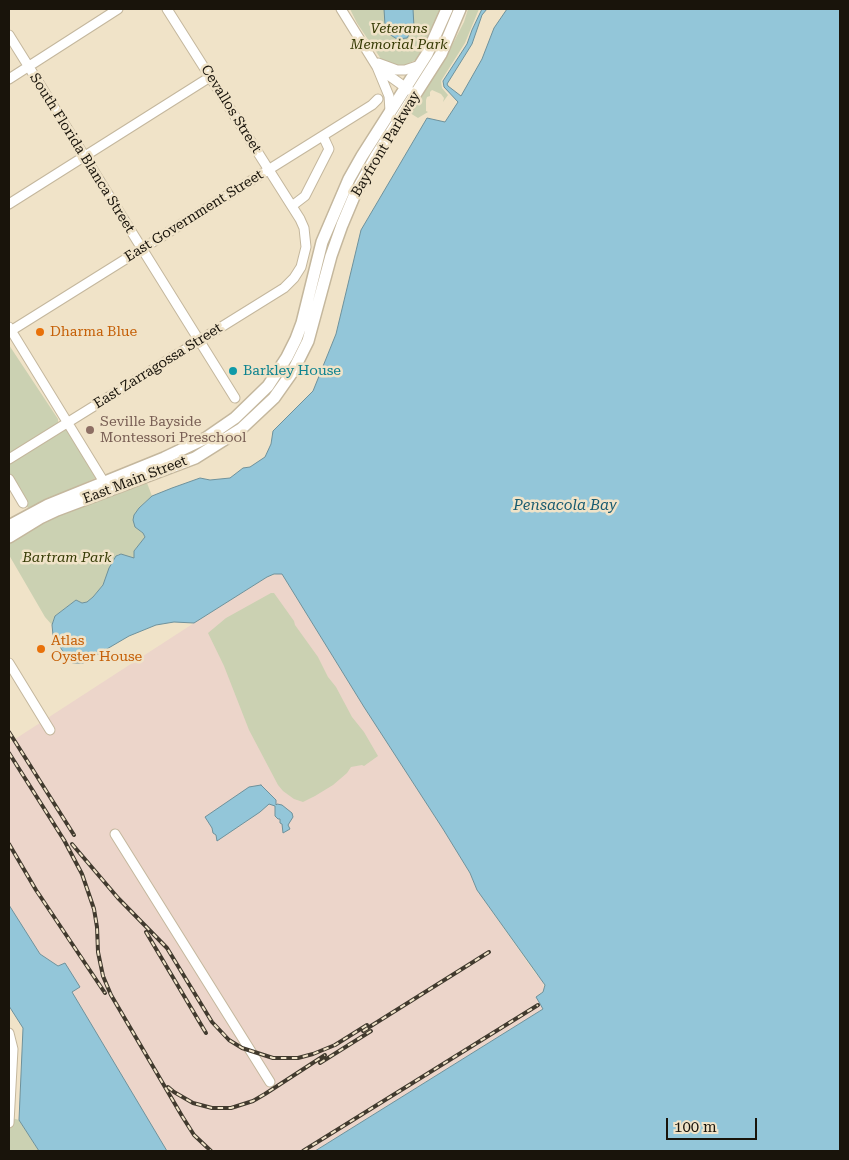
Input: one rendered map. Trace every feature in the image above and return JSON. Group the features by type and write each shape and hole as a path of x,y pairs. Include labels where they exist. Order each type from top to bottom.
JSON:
{"main road":[{"name":"Bayfront Parkway","path":"246,409 268,386 290,351 302,323 315,266 329,224 349,179 390,111 411,91 420,64 438,33 447,9"},
{"name":"Bayfront Parkway","path":"257,416 281,390 299,361 312,331 328,267 346,214 411,91 443,49 460,9"},
{"name":"East Main Street","path":"9,537 40,518 191,446 222,428 246,409"},
{"name":"East Main Street","path":"9,526 48,504 184,463 223,441 257,416"}],"street":[{"path":"9,79 118,9"},
{"name":"Cevallos Street","path":"167,9 300,219 306,238 305,256 301,267"},
{"path":"341,9 377,67 389,96 390,111"},
{"name":"South Florida Blanca Street","path":"9,35 235,398"},
{"path":"370,54 378,63 390,69 405,70 420,64"},
{"path":"377,67 411,91"},
{"path":"9,204 210,76"},
{"name":"East Government Street","path":"9,330 372,106 378,99"},
{"path":"292,206 305,196 328,152 329,149 323,136"},
{"name":"East Zarragossa Street","path":"9,459 284,288 301,267"},
{"path":"9,330 107,486"},
{"path":"246,409 257,416"},
{"path":"9,479 23,503"},
{"path":"9,663 50,730"},
{"path":"115,834 270,1082"},
{"path":"9,1033 13,1049 9,1123"}],"shaded area":[{"path":"280,573 443,829 470,873 477,890 535,973 543,981 544,989 540,995 543,1009 315,1151 167,1151 72,992 65,963 58,966 40,954 9,905 9,743 267,577"}],"green space":[{"name":"Veterans Memorial Park","path":"350,9 443,9 421,57 404,66 394,66 383,62"},
{"path":"468,9 479,9 465,43 441,81 442,88 448,95 443,102 444,98 441,94 432,90 426,100 426,111 428,112 418,118 410,113 447,55 464,22"},
{"path":"9,345 58,419 58,424 9,455"},
{"path":"66,426 98,477 28,508 9,473 9,463"},
{"name":"Bartram Park","path":"147,483 152,496 139,508 135,527 143,533 145,538 134,551 134,559 119,554 116,556 103,585 93,597 88,602 82,603 76,600 55,616 52,625 45,617 9,555 9,544 48,520"},
{"path":"274,593 318,657 352,717 364,732 378,756 364,766 351,767 333,785 303,802 294,799 278,785 249,730 224,666 208,633 226,618"},
{"path":"9,1117 19,1120 39,1151 9,1151"}],"water":[{"path":"384,9 413,9 414,27 407,38 397,39 389,34 385,25"},
{"name":"Pensacola Bay","path":"482,9 487,9 482,15 472,44 447,84 461,96 482,59 494,28 507,9 840,9 840,1151 315,1151 543,1009 536,997 543,992 545,985 477,890 470,873 443,829 364,707 282,574 274,574 267,577 194,623 174,622 156,625 129,636 83,663 73,663 68,660 53,635 52,625 55,616 76,600 82,603 87,602 93,597 103,585 116,556 121,554 134,558 134,551 145,537 135,527 133,520 139,508 152,496 200,478 210,480 230,478 243,468 250,467 265,457 271,444 273,431 313,391 336,334 361,230 427,118 445,122 458,102 444,87 443,81 467,44"},
{"path":"261,785 276,800 276,805 282,805 292,813 293,817 288,825 290,829 283,833 280,819 275,816 275,806 269,804 217,841 216,835 213,833 205,817 249,787"},
{"path":"9,905 40,954 58,966 65,963 80,987 72,992 167,1151 39,1151 19,1120 23,1028 9,1006"}],"railway":[{"path":"9,732 74,835"},
{"path":"9,753 64,840 82,874 94,909 98,952 103,976 111,995 194,1135 211,1151"},
{"path":"9,844 36,890 105,993"},
{"path":"72,844 118,898 167,948 212,1022 229,1040 242,1048 273,1058 298,1058 335,1045 367,1025"},
{"path":"146,932 206,1033"},
{"path":"363,1031 489,952"},
{"path":"303,1151 538,1005"},
{"path":"320,1063 371,1031"},
{"path":"168,1087 193,1103 212,1108 231,1108 253,1101 325,1055"}],"place":[{"name":"Dharma Blue","path":"40,332"},
{"name":"Barkley House","path":"233,371"},
{"name":"Seville Bayside Montessori Preschool","path":"90,430"},
{"name":"Atlas Oyster House","path":"41,649"}]}
